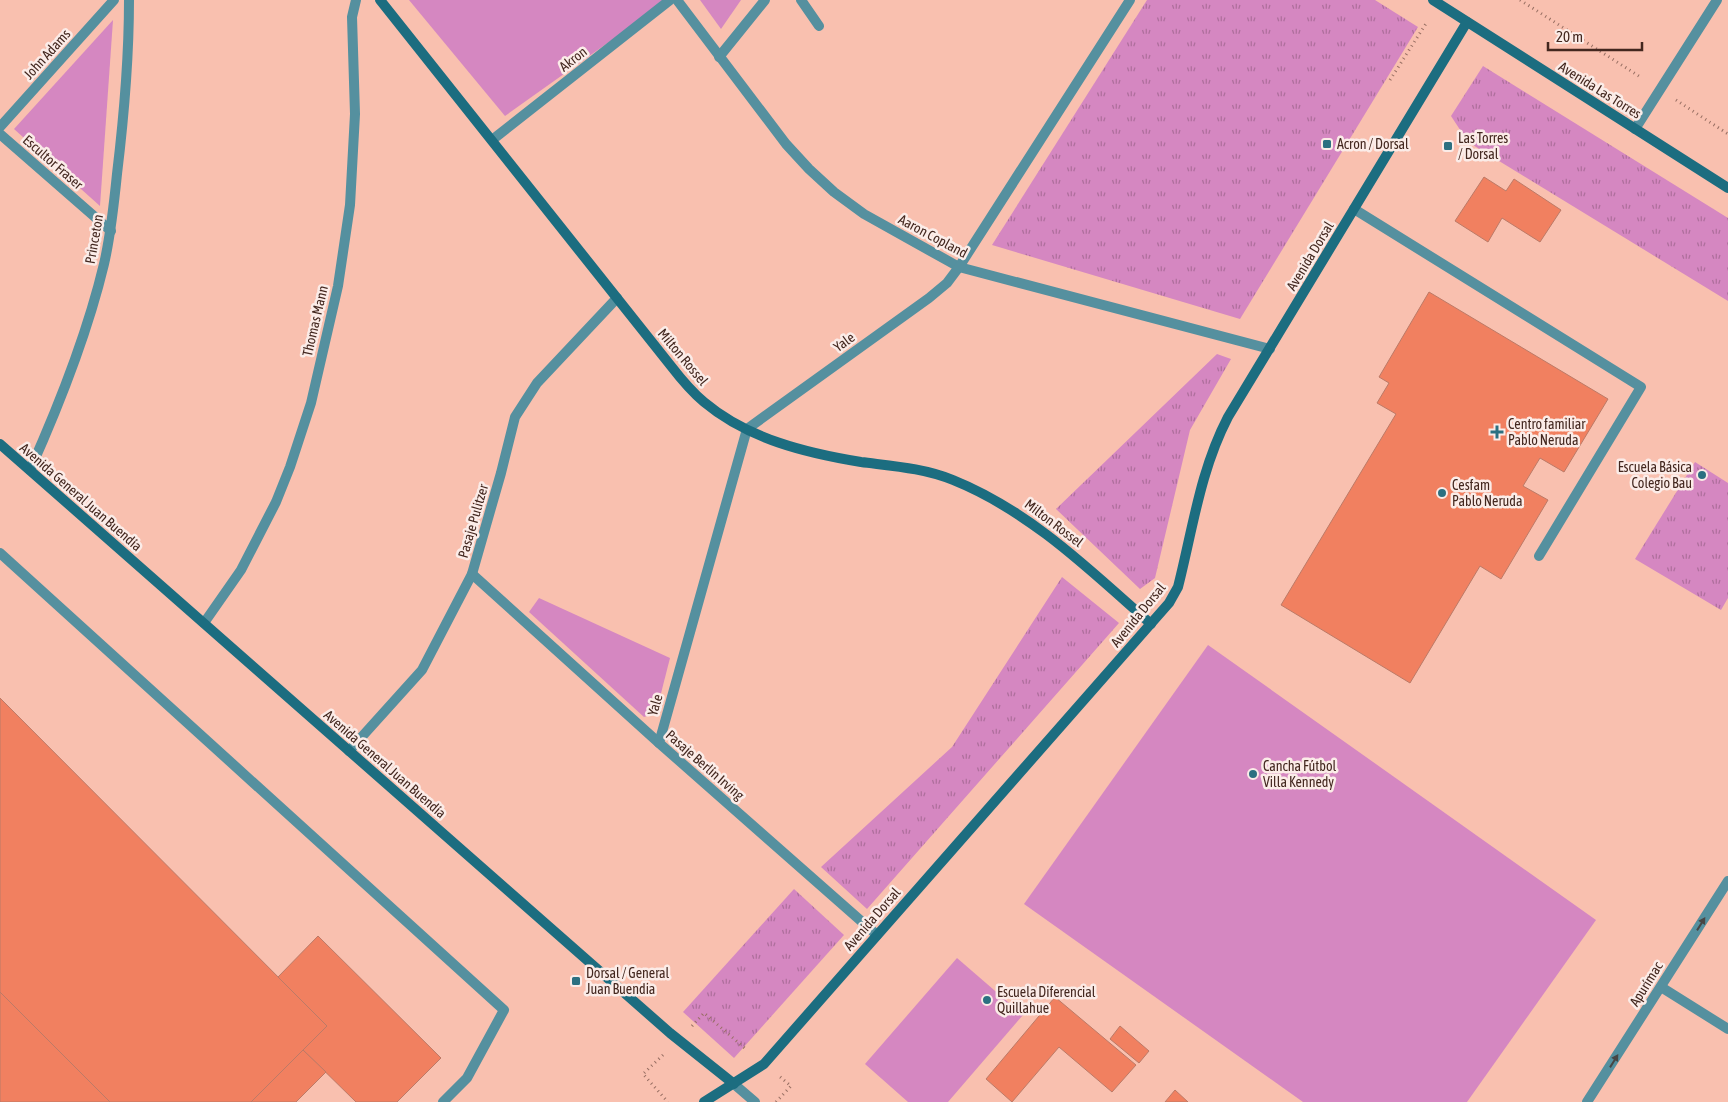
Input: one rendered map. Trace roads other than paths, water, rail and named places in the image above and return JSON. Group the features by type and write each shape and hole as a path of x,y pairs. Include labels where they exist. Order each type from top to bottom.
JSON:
{"street":[{"name":"John Adams","path":"0,127 114,0"},
{"name":"Princeton","path":"30,470 53,418 79,347 104,263 111,231 120,144 129,0"},
{"name":"Thomas Mann","path":"204,623 241,570 276,502 290,467 311,403 338,286 348,221 354,161 356,114 352,30 352,16 356,0"},
{"name":"Milton Rossel","path":"380,0 686,386 704,402 724,417 776,442 833,457 921,470 951,479 980,492 1012,509 1063,547 1151,624"},
{"name":"Akron","path":"492,140 670,0"},
{"path":"677,0 719,57 765,0"},
{"path":"801,0 819,26"},
{"name":"Yale","path":"659,742 747,429 929,298 947,283 1130,0"},
{"path":"1635,129 1717,0"},
{"name":"Avenida Las Torres","path":"1436,2 1728,188"},
{"name":"Avenida Dorsal","path":"704,1102 764,1064 1169,603 1178,587 1205,471 1215,442 1228,417 1467,22"},
{"name":"Aaron Copland","path":"719,57 786,144 834,192 864,214 959,267 1270,349"},
{"name":"Escultor Fraser","path":"0,134 111,231"},
{"path":"1354,209 1641,387 1539,556"},
{"name":"Pasaje Pulitzer","path":"349,751 422,670 472,574 515,417 537,383 617,298"},
{"name":"Avenida General Juan Buendía","path":"0,444 670,1033 755,1102"},
{"path":"0,553 504,1010 467,1078 443,1102"},
{"name":"Pasaje Berlín Irving","path":"472,574 877,935"},
{"name":"Apurímac","path":"1587,1102 1728,881"},
{"path":"1661,986 1728,1029"}],"place":[{"name":"Acron / Dorsal","path":"1327,144"},
{"name":"Las Torres / Dorsal","path":"1448,146"},
{"name":"Centro familiar Pablo Neruda","path":"1497,432"},
{"name":"Escuela Básica Colegio Bau","path":"1702,475"},
{"name":"Cesfam Pablo Neruda","path":"1442,493"},
{"name":"Cancha Fútbol Villa Kennedy","path":"1253,774"},
{"name":"Dorsal / General Juan Buendia","path":"576,981"},
{"name":"Escuela Diferencial Quillahue","path":"987,1000"}]}
